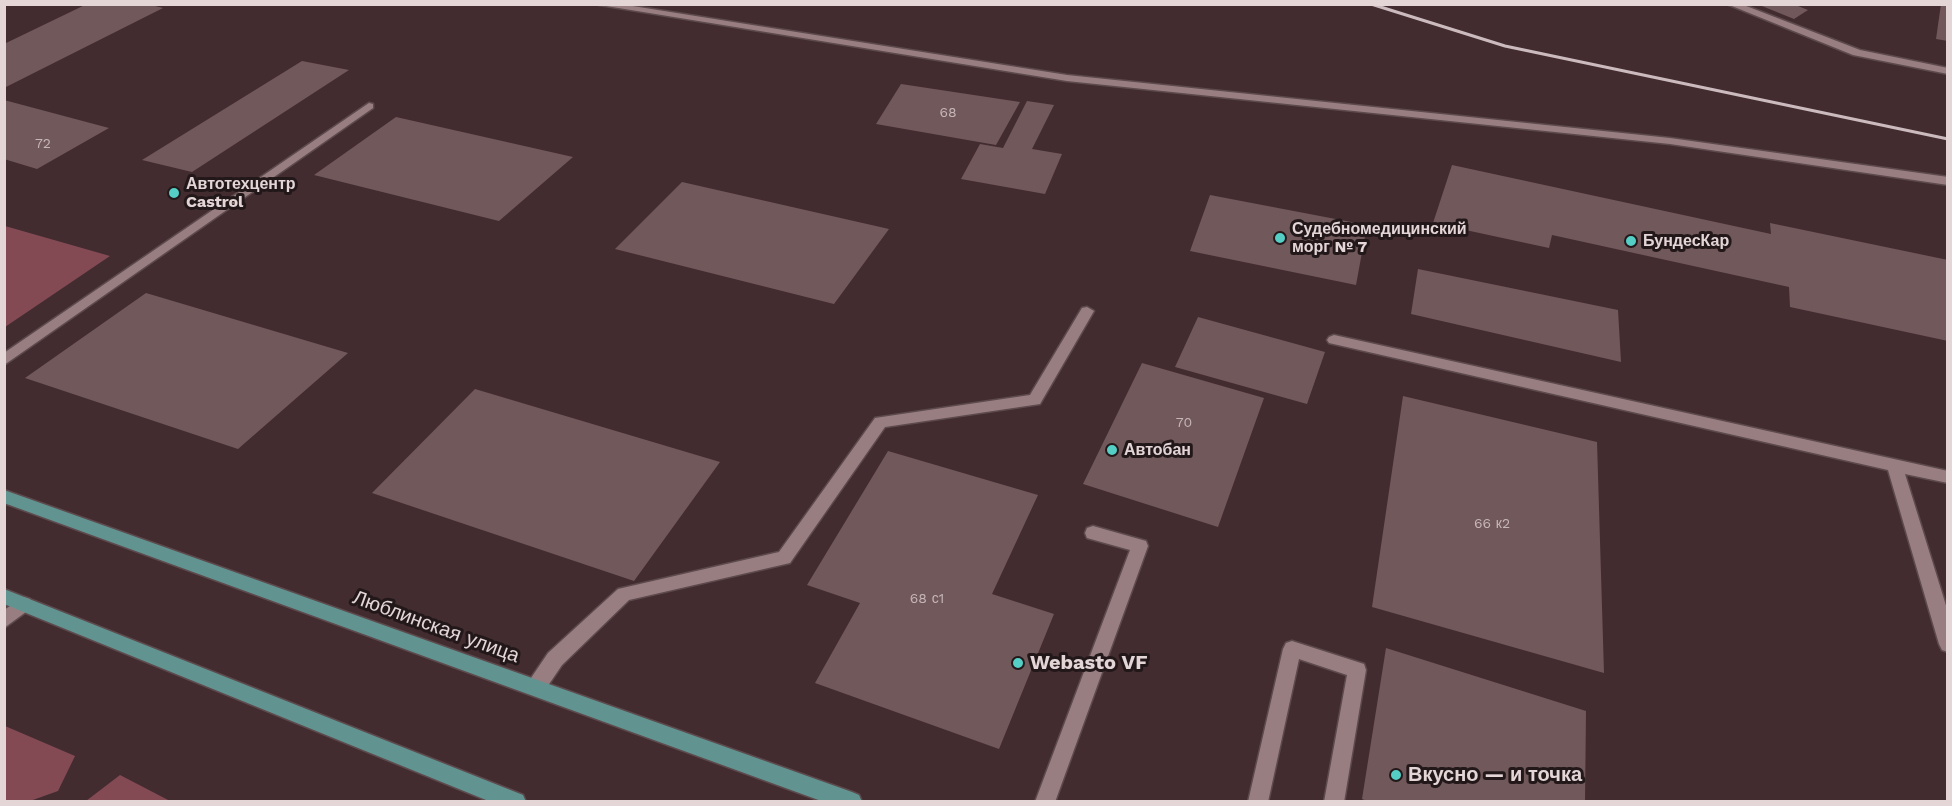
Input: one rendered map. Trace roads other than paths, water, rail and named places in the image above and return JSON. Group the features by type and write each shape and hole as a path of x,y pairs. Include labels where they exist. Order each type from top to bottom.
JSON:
{"main road":[{"name":"Люблинская улица","path":"4,495 852,801"},
{"path":"4,596 516,801"}],"street":[{"path":"598,4 1067,78 1670,141 1947,181"},
{"path":"1731,4 1857,53 1947,71"},
{"path":"4,360 369,106"},
{"path":"536,687 555,659 624,594 784,558 880,422 1035,400 1087,311"},
{"path":"1334,340 1947,477"},
{"path":"1895,466 1947,644"},
{"path":"1045,801 1140,546 1094,533"},
{"path":"4,621 24,604"},
{"path":"1258,801 1292,649 1358,670 1334,801"}],"railway":[{"path":"1371,4 1505,46 1948,139"}],"place":[{"name":"Автотехцентр Castrol","path":"174,193"},
{"name":"Судебномедицинский морг № 7","path":"1280,238"},
{"name":"БундесКар","path":"1631,241"},
{"name":"Автобан","path":"1112,450"},
{"name":"Webasto VF","path":"1018,663"},
{"name":"Вкусно — и точка","path":"1396,775"}]}
